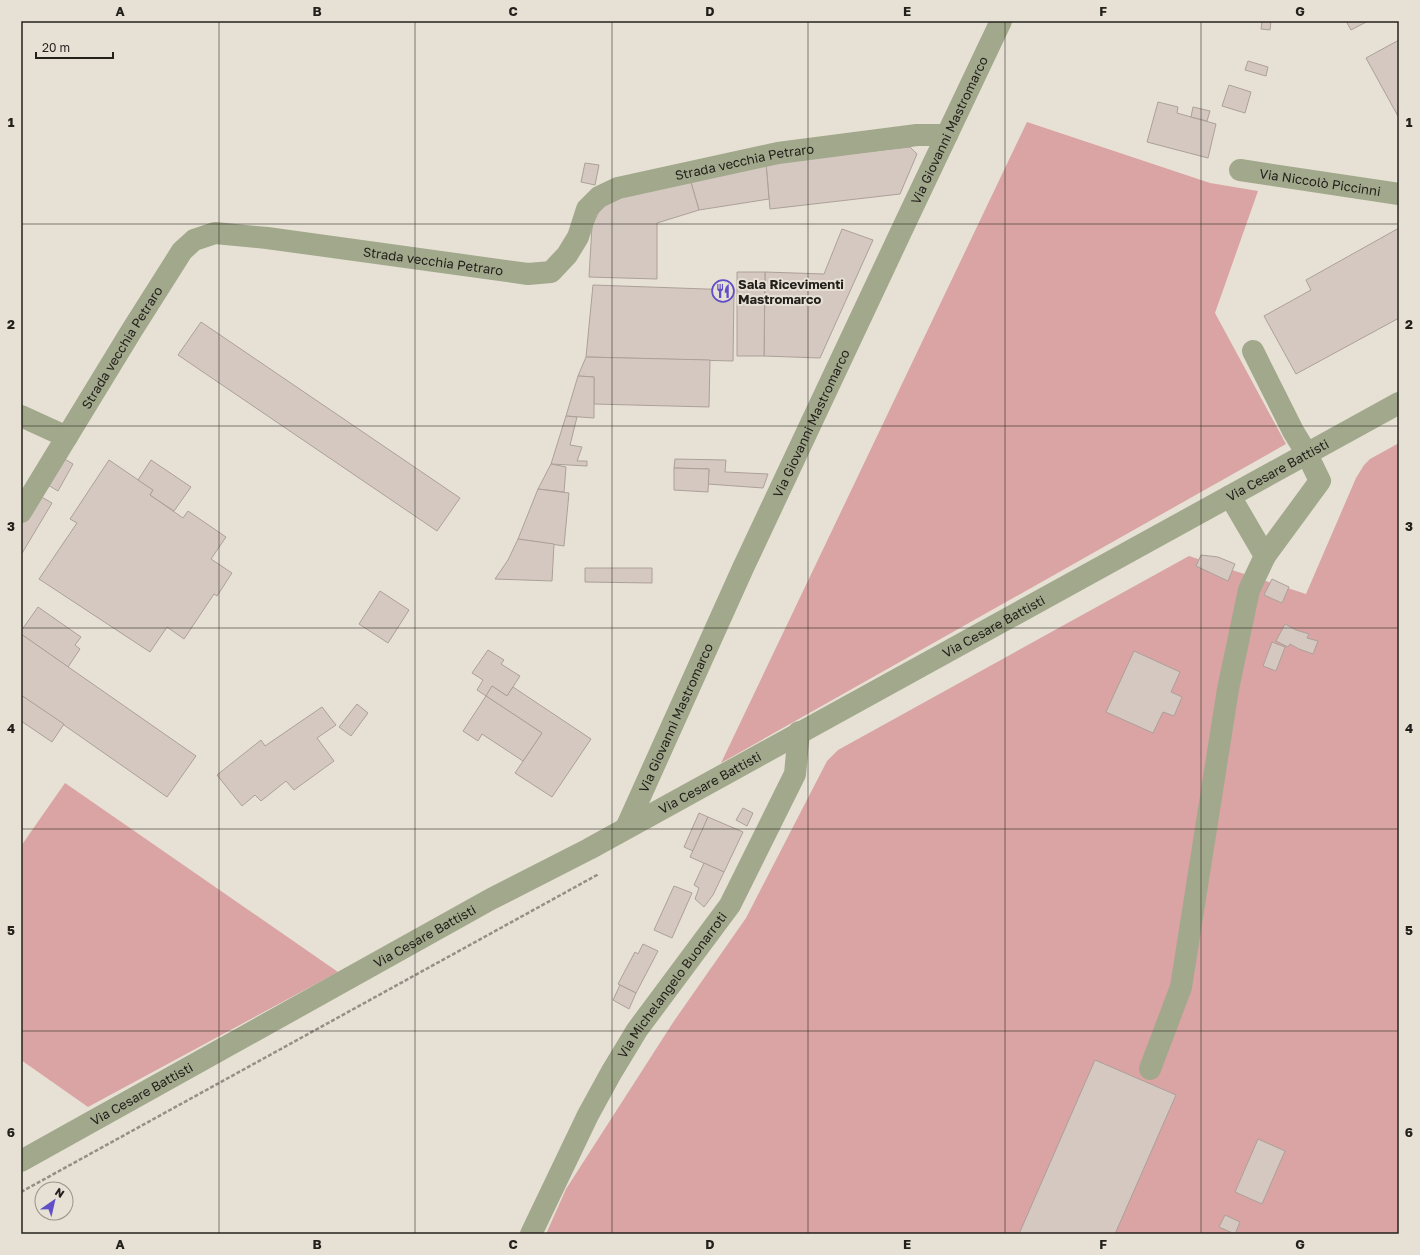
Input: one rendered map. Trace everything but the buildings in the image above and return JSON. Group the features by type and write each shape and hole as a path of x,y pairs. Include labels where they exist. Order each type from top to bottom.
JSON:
{"street":[{"name":"Via Giovanni Mastromarco","path":"626,828 743,568 1001,21"},
{"name":"Strada vecchia Petraro","path":"21,512 132,330 182,252 194,240 215,233 267,238 528,274 551,272 567,255 578,237 587,209 599,197 618,188 778,153 917,135 947,135"},
{"name":"Via Niccolò Piccinni","path":"1240,170 1399,194"},
{"path":"1150,1069 1181,987 1228,689 1249,590 1265,556 1320,481 1307,454 1293,431 1254,351"},
{"name":"Via Cesare Battisti","path":"21,1161 492,900 603,841 1399,403"},
{"path":"21,416 67,437"},
{"path":"1230,496 1265,556"},
{"name":"Via Michelangelo Buonarroti","path":"531,1234 588,1115 637,1030 730,905 796,774 799,732"}],"path":[{"path":"21,1192 597,875 606,858 603,841"}],"shaded area":[{"path":"1027,122 1210,183 1258,191 1215,313 1286,444 721,763"},
{"path":"1399,443 1399,1234 546,1234 566,1189 674,1021 746,918 827,761 838,750 1189,556 1306,594 1356,478 1364,465 1370,459"},
{"path":"65,783 338,972 88,1107 21,1060 21,846"}],"place":[{"name":"Sala Ricevimenti Mastromarco","path":"723,291"}]}
